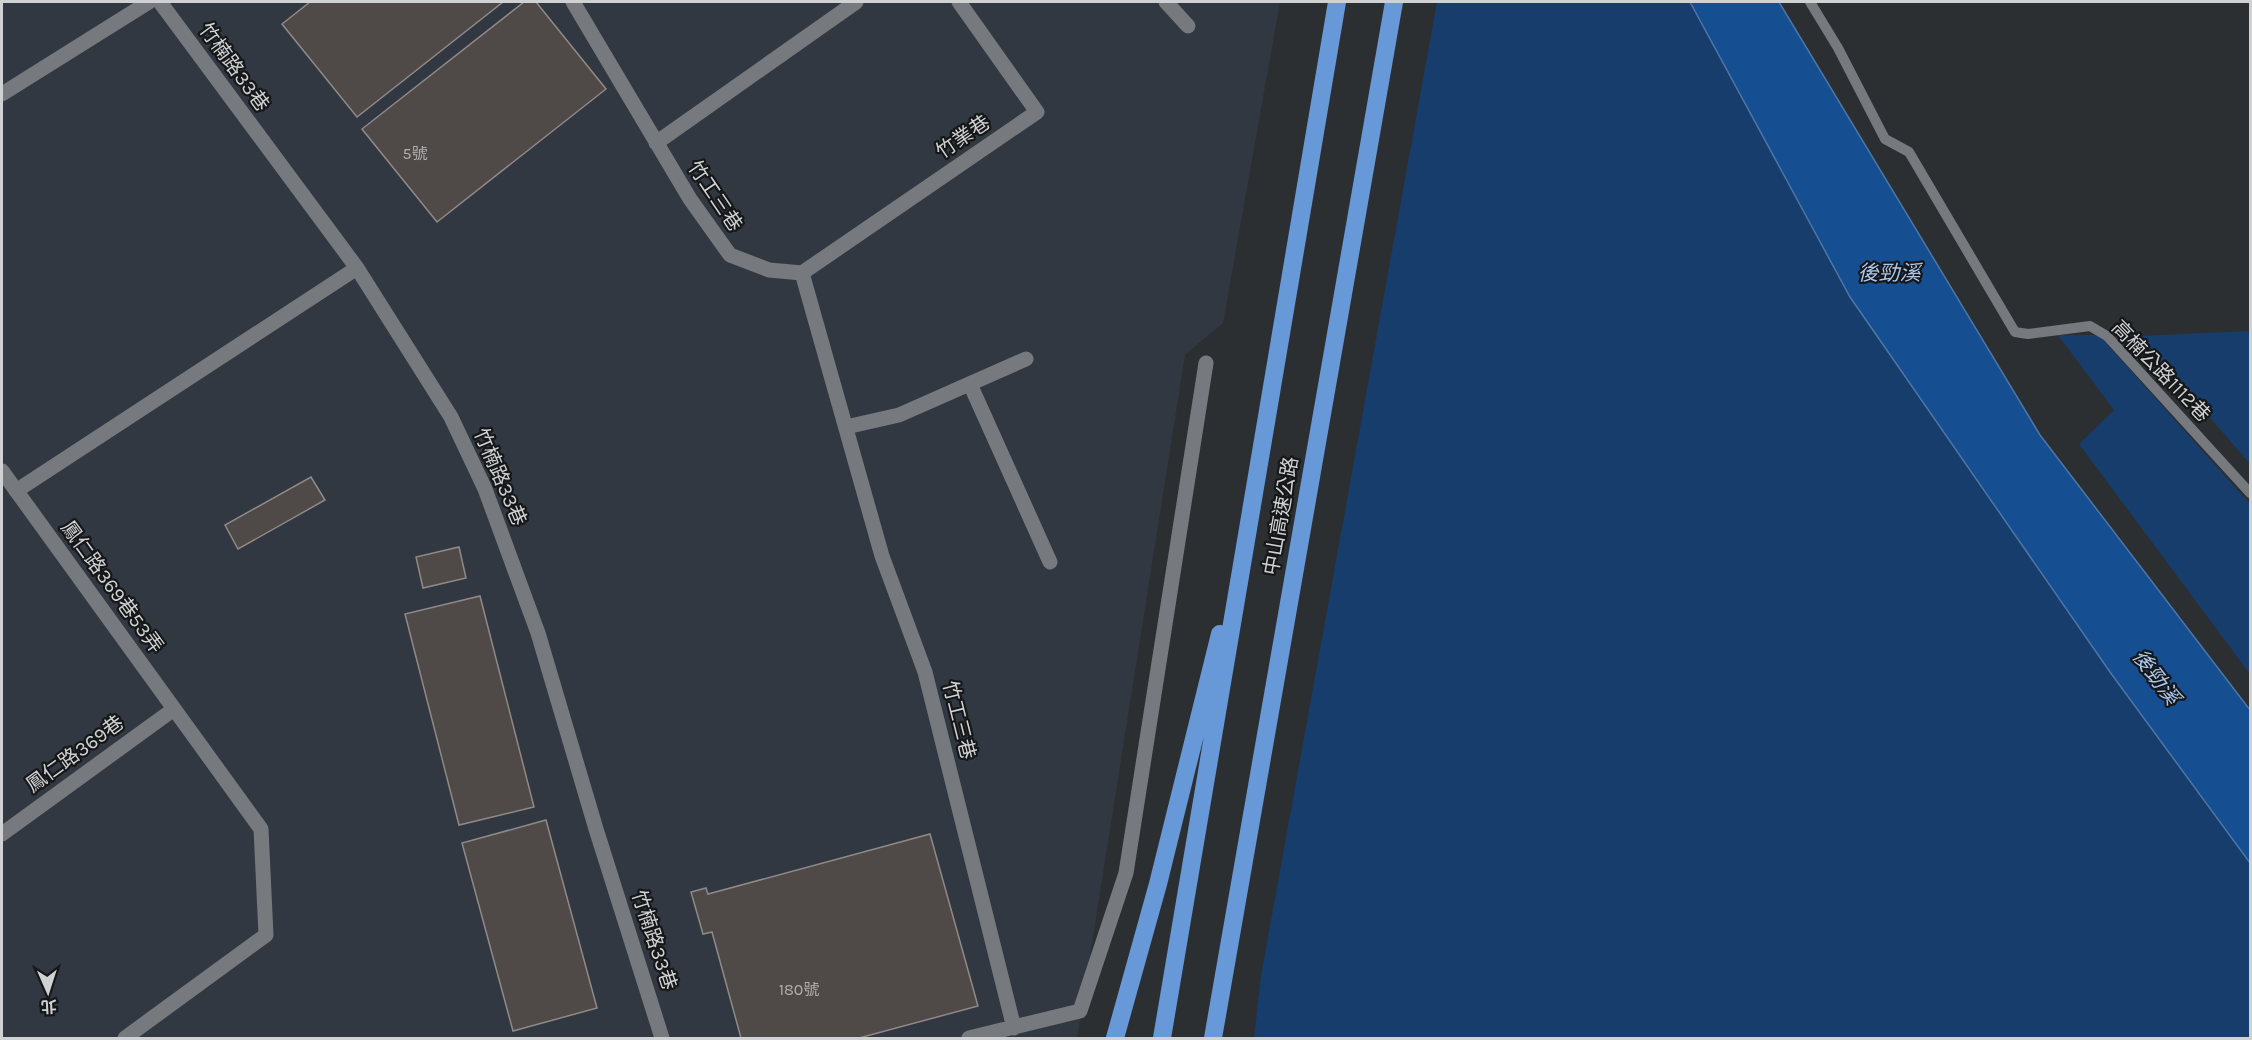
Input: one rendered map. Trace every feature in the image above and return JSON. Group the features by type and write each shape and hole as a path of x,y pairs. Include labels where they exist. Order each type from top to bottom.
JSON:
{"highway":[{"name":"中山高速公路","path":"1162,1038 1337,2"},
{"name":"中山高速公路","path":"1212,1038 1394,2"},
{"path":"1115,1038 1158,884 1255,495"}],"street":[{"path":"2,94 149,2"},
{"name":"竹楠路33巷","path":"160,2 357,268 451,417 485,489 537,633 662,1038"},
{"name":"竹工三巷","path":"573,2 690,200 730,255 769,270 802,273 882,556 925,672 1014,1028"},
{"path":"656,143 856,2"},
{"name":"竹業巷","path":"802,273 1037,112 959,2"},
{"path":"1166,2 1188,26"},
{"path":"16,491 357,268"},
{"path":"846,427 899,415 1026,359"},
{"path":"969,1038 1080,1011 1126,873 1206,363"},
{"path":"970,384 1050,562"},
{"name":"鳳仁路369巷53弄","path":"2,471 261,829 266,935 125,1038"},
{"name":"鳳仁路369巷","path":"2,834 174,709"}],"lane":[{"name":"高楠公路1112巷","path":"1810,2 1839,48 1886,139 1909,152 2015,332 2028,334 2090,326 2107,336 2250,494"}],"shaded area":[{"path":"2,2 1280,2 1223,323 1185,355 1077,1038 2,1038"},
{"path":"1437,2 1690,2 1850,297 2110,672 2250,863 2250,1038 1254,1038 1261,976"},
{"path":"2250,331 2250,464 2140,336"},
{"path":"2058,335 2099,335 2250,504 2250,674 2079,444 2114,410"}],"water":[{"name":"後勁溪","path":"1690,2 1779,2 2040,435 2250,710 2250,863 2110,672 1850,297"}],"building":[{"path":"310,2 503,2 357,117 282,24"},
{"path":"524,2 536,2 606,89 437,222 362,129"},
{"path":"311,477 325,500 238,549 225,525"},
{"path":"459,547 466,578 423,588 416,557"},
{"path":"480,596 534,807 459,825 405,614"},
{"path":"546,820 597,1008 513,1031 462,843"},
{"path":"930,834 978,1006 859,1038 741,1038 712,932 703,934 691,892 706,888 708,894"}]}
